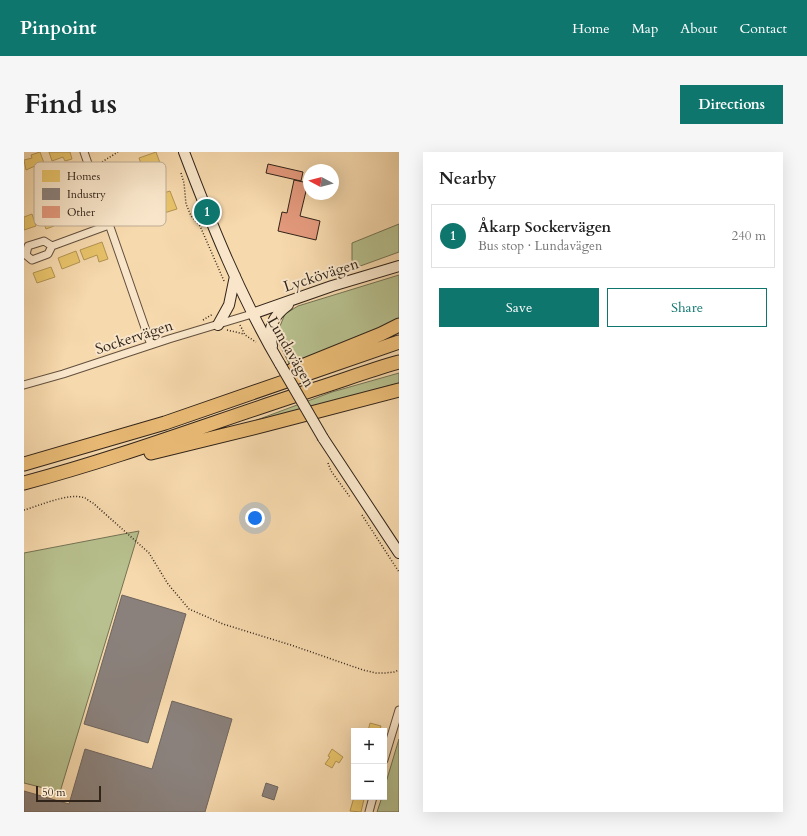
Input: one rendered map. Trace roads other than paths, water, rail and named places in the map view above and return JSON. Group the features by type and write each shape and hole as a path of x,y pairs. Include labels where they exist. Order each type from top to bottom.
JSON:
{"highway":[{"path":"164,423 381,334 399,324"},
{"path":"24,464 164,423 399,342"},
{"path":"24,482 84,466 399,362"},
{"path":"84,466 142,455 399,390"}],"main road":[{"name":"Lundavägen","path":"184,152 207,212 252,314 323,438 399,553"},
{"name":"Lyckövägen","path":"252,314 303,296 399,266"},
{"path":"218,325 229,305 235,276"},
{"path":"273,352 270,333 275,317 278,312 303,296"}],"street":[{"path":"84,152 88,162"},
{"path":"52,246 104,226"},
{"path":"110,226 150,345"},
{"name":"Sockervägen","path":"24,385 252,314"},
{"path":"387,750 399,710"},
{"path":"369,812 372,800"}],"place":[{"name":"Åkarp Sockervägen","path":"207,212"}]}
